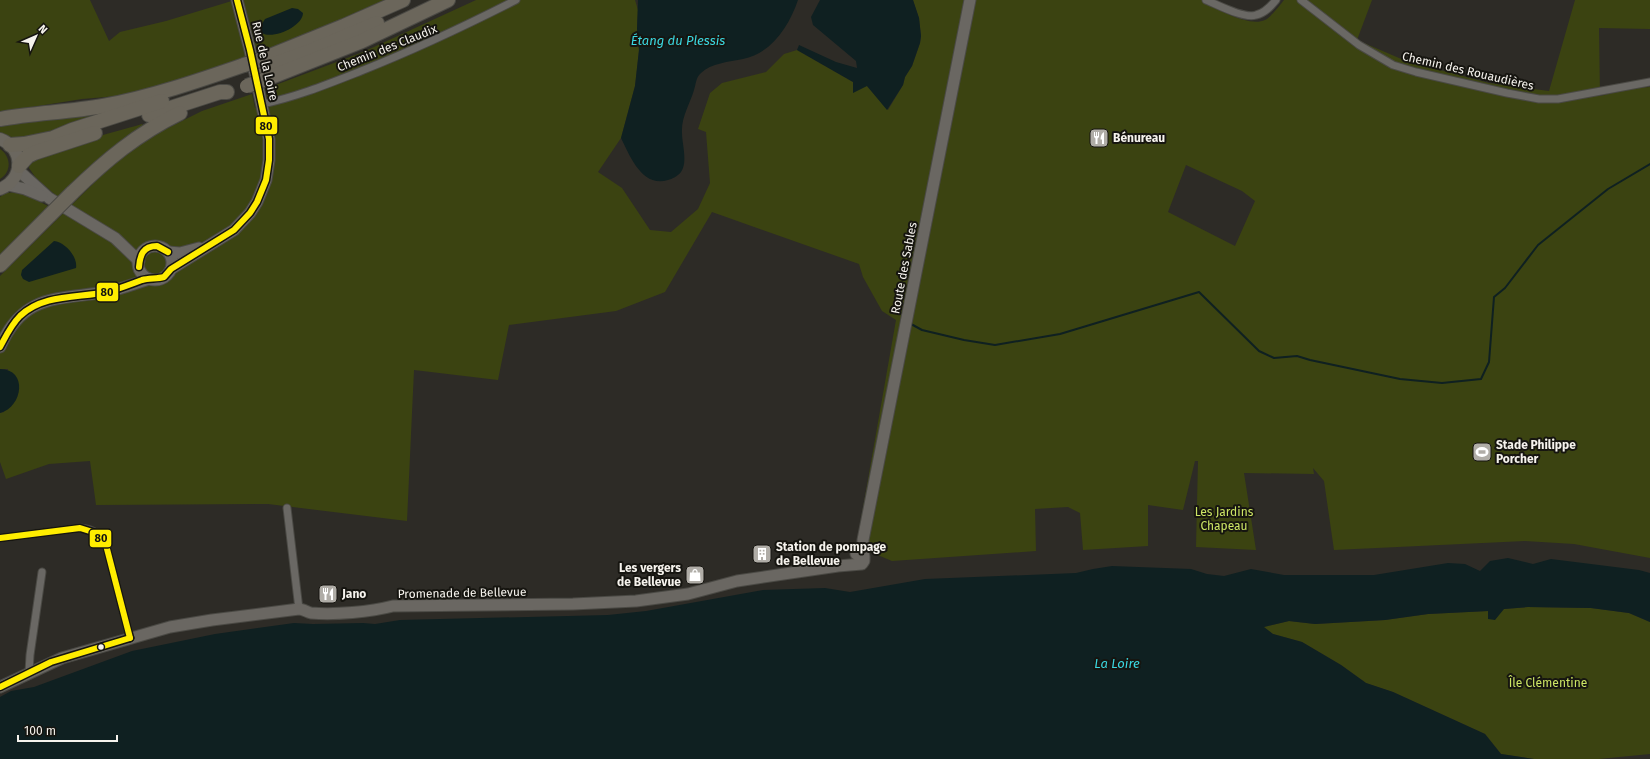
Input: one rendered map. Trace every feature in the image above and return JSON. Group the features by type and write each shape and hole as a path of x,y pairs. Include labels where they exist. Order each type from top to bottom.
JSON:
{"highway":[{"path":"264,68 344,26 403,0"},
{"path":"5,142 24,144 52,138 72,130 246,75 333,42 426,0"},
{"path":"0,120 101,106 127,101 174,88 246,75 264,68 362,41 448,0"},
{"path":"0,265 111,156 141,134 227,92 246,75"},
{"path":"18,168 28,156 41,151 220,92 227,92"}],"main road":[{"path":"4,187 15,178 18,168 16,153 5,142"}],"street":[{"name":"Rue de la Loire","path":"171,269 234,230 250,213 262,192 268,170 269,150 262,104 237,0"},
{"name":"Chemin des Claudix","path":"262,104 302,93 396,58 442,38 516,0"},
{"name":"Route des Sables","path":"857,557 863,540 970,0"},
{"path":"1206,0 1248,16 1256,15 1267,10 1276,0"},
{"name":"Chemin des Rouaudières","path":"1301,0 1346,36 1393,65 1507,93 1539,99 1558,99 1650,82"},
{"path":"18,168 49,198"},
{"path":"4,187 25,188 49,198 115,238 146,249"},
{"path":"115,238 139,264 143,274 150,279"},
{"path":"0,347 14,320 30,308 62,297 107,292 150,279 161,279 166,276 171,269 172,262 168,252 160,246 152,246 146,249 142,253 139,264 124,286"},
{"name":"Rue de la Loire","path":"168,252 180,253 207,246"},
{"path":"287,508 299,609"},
{"path":"0,538 80,528 90,529 100,535 106,545 130,638"},
{"name":"Promenade de Bellevue","path":"0,687 29,672 62,658 170,627 212,620 299,609 309,613 376,610 393,606 573,604 636,601 688,594 737,581 838,566 857,557"},
{"path":"29,672 42,572"}],"green space":[{"path":"0,0 90,0 109,41 120,32 166,21 235,0 387,0 315,31 255,54 141,92 118,96 82,99 0,112"},
{"name":"Les Jardins Chapeau","path":"476,0 635,0 638,10 637,29 639,50 635,86 621,138 598,172 622,188 650,230 671,232 698,209 710,183 706,132 698,129 710,93 722,83 766,72 784,54 797,50 853,82 867,86 888,110 903,85 905,77 912,66 920,43 921,36 919,18 913,0 1209,0 1208,4 1228,14 1244,20 1259,22 1270,17 1284,0 1372,0 1357,40 1406,61 1489,83 1549,91 1575,0 1650,0 1650,29 1599,28 1600,96 1634,88 1650,87 1650,558 1574,544 1525,541 1334,550 1324,481 1313,468 1314,474 1244,473 1256,550 1196,547 1198,461 1195,461 1183,510 1148,505 1148,546 1083,550 1080,513 1068,507 1035,509 1036,551 892,561 868,551 858,536 896,320 882,311 863,277 859,264 712,212 665,292 616,311 509,325 498,380 414,370 407,521 268,504 96,505 90,461 49,464 6,479 0,462 0,413 4,412 8,369 0,369 0,276 106,171 127,153 160,132 202,111 252,94 255,108 269,105 265,89 363,52","holes":["1186,165 1242,191 1255,201 1235,246 1168,212"]},
{"path":"127,107 42,136 17,139 0,133 0,124"},
{"path":"142,124 144,126 60,199 36,178 29,168 30,163 69,145"},
{"path":"0,149 4,152 9,164 7,172 0,179"},
{"path":"20,192 50,207 0,259 0,197 5,193"},
{"name":"Île Clémentine","path":"1528,607 1591,608 1629,613 1650,622 1650,754 1599,759 1534,759 1501,754 1485,734 1393,692 1366,683 1341,665 1302,642 1273,634 1263,627 1289,621 1315,624 1385,620 1428,614 1488,611 1488,619 1504,609"}],"water":[{"name":"Étang du Plessis","path":"638,0 798,0 784,29 771,45 753,56 715,65 699,75 682,127 684,158 683,168 678,175 668,180 659,181 644,175 638,169 628,153 621,138 635,86 639,50 637,29"},
{"path":"820,0 913,0 919,18 921,36 920,43 912,66 905,77 903,85 887,110 867,86 853,93 853,82 797,50 799,45 836,62 857,68 856,61 813,25 811,17"},
{"path":"292,8 298,9 303,13 302,18 298,23 287,30 273,35 262,33 260,27 265,19"},
{"path":"54,241 62,244 70,251 75,259 76,268 29,282 23,279 21,275 22,270"},
{"path":"0,369 9,371 15,375 18,381 19,389 14,404 0,413"},
{"name":"La Loire","path":"1508,558 1533,564 1551,559 1639,570 1650,573 1650,622 1629,613 1591,608 1528,607 1504,609 1495,620 1488,619 1488,611 1428,614 1385,620 1315,624 1289,621 1264,627 1273,634 1302,642 1341,665 1366,683 1393,692 1485,734 1501,754 1534,759 0,759 0,697 11,691 34,687 132,651 215,634 294,623 375,624 400,620 608,615 646,611 763,590 825,588 850,592 925,579 1076,573 1112,566 1191,569 1207,574 1224,576 1251,569 1284,575 1374,575 1448,563 1465,564 1480,571 1490,561"}],"waterway":[{"path":"911,324 922,330 964,340 995,345 1060,334 1199,292 1259,351 1274,358 1297,356 1400,379 1442,383 1481,379 1489,362 1494,297 1505,288 1538,245 1608,189 1650,164"}],"transit line":[{"name":"80","path":"0,347 14,323 29,309 50,300 107,292 142,280 164,277 171,269 234,230 250,213 257,202 266,180 269,160 269,139 250,50 237,0"},
{"name":"80","path":"139,267 141,255 145,249 152,246 157,246 168,252"},
{"name":"80","path":"0,538 80,528 96,533 106,545 130,638"},
{"name":"80","path":"0,687 51,662 130,638"}],"place":[{"name":"Bénureau","path":"1099,138"},
{"name":"Stade Philippe Porcher","path":"1482,452"},
{"name":"Station de pompage de Bellevue","path":"762,554"},
{"name":"Les vergers de Bellevue","path":"695,575"},
{"name":"Jano","path":"328,594"}]}
